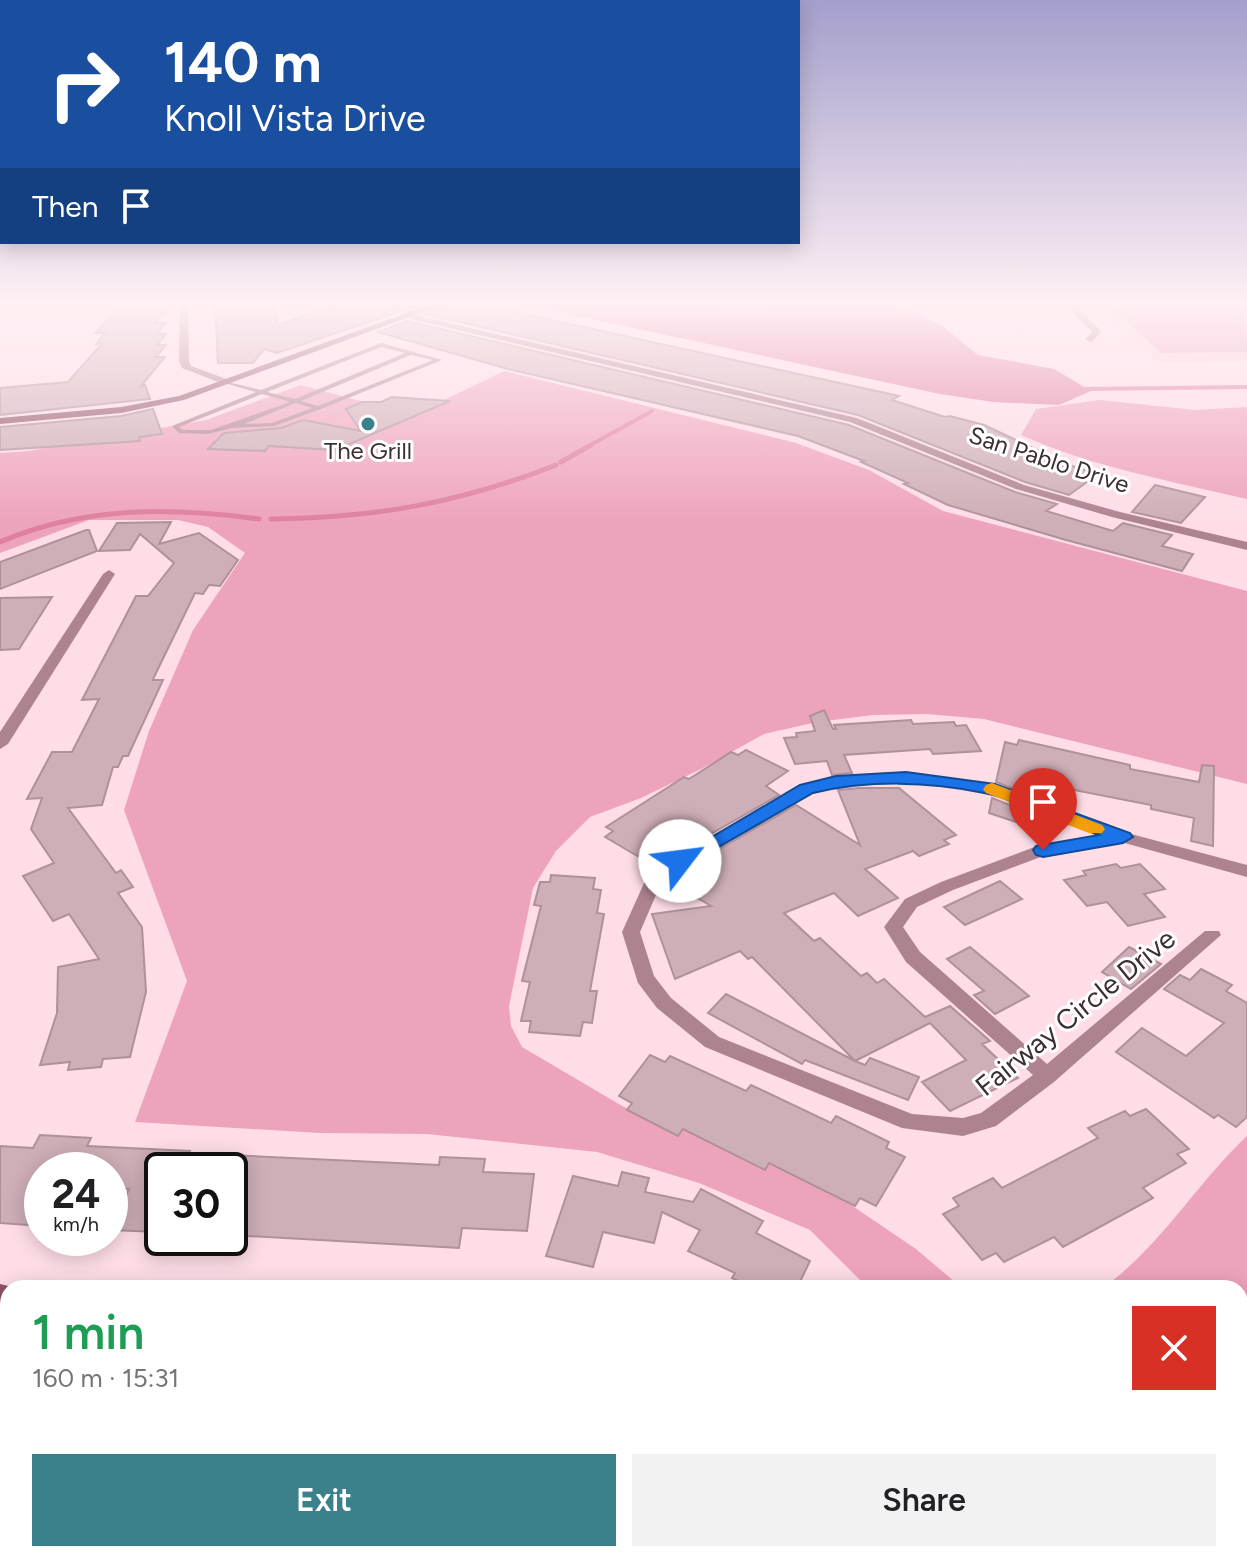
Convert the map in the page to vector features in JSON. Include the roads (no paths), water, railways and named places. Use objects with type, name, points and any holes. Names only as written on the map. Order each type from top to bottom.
[{"type":"street","points":[[212,377],[226,382]]},
{"type":"street","points":[[0,421],[152,405],[240,377]]},
{"type":"street","name":"San Pablo Drive","points":[[669,377],[853,420],[908,439],[986,475],[1067,502],[1247,546]]},
{"type":"street","points":[[0,744],[109,574]]},
{"type":"street","name":"Fairway Circle Drive","points":[[1212,935],[1047,1076],[988,1120],[963,1127],[910,1122],[712,1042],[664,1003],[645,978],[631,932],[651,885],[680,861],[807,789],[836,782],[906,777],[989,788],[1123,837],[1247,871]]},
{"type":"street","points":[[1047,1076],[913,957],[893,927],[911,903],[947,886],[1043,850],[1123,837]]},
{"type":"lane","points":[[303,377],[175,426],[181,432],[209,433],[351,377]]},
{"type":"lane","points":[[225,426],[272,425],[397,377]]},
{"type":"lane","points":[[226,382],[319,408]]},
{"type":"waterway","points":[[1081,389],[1247,387]]},
{"type":"waterway","points":[[587,447],[652,411]]},
{"type":"waterway","points":[[561,462],[591,445]]},
{"type":"waterway","points":[[271,519],[345,515],[416,506],[451,499],[556,465]]},
{"type":"waterway","points":[[0,542],[63,522],[127,512],[192,512],[259,519]]},
{"type":"place","name":"The Grill","points":[[368,424]]}]
